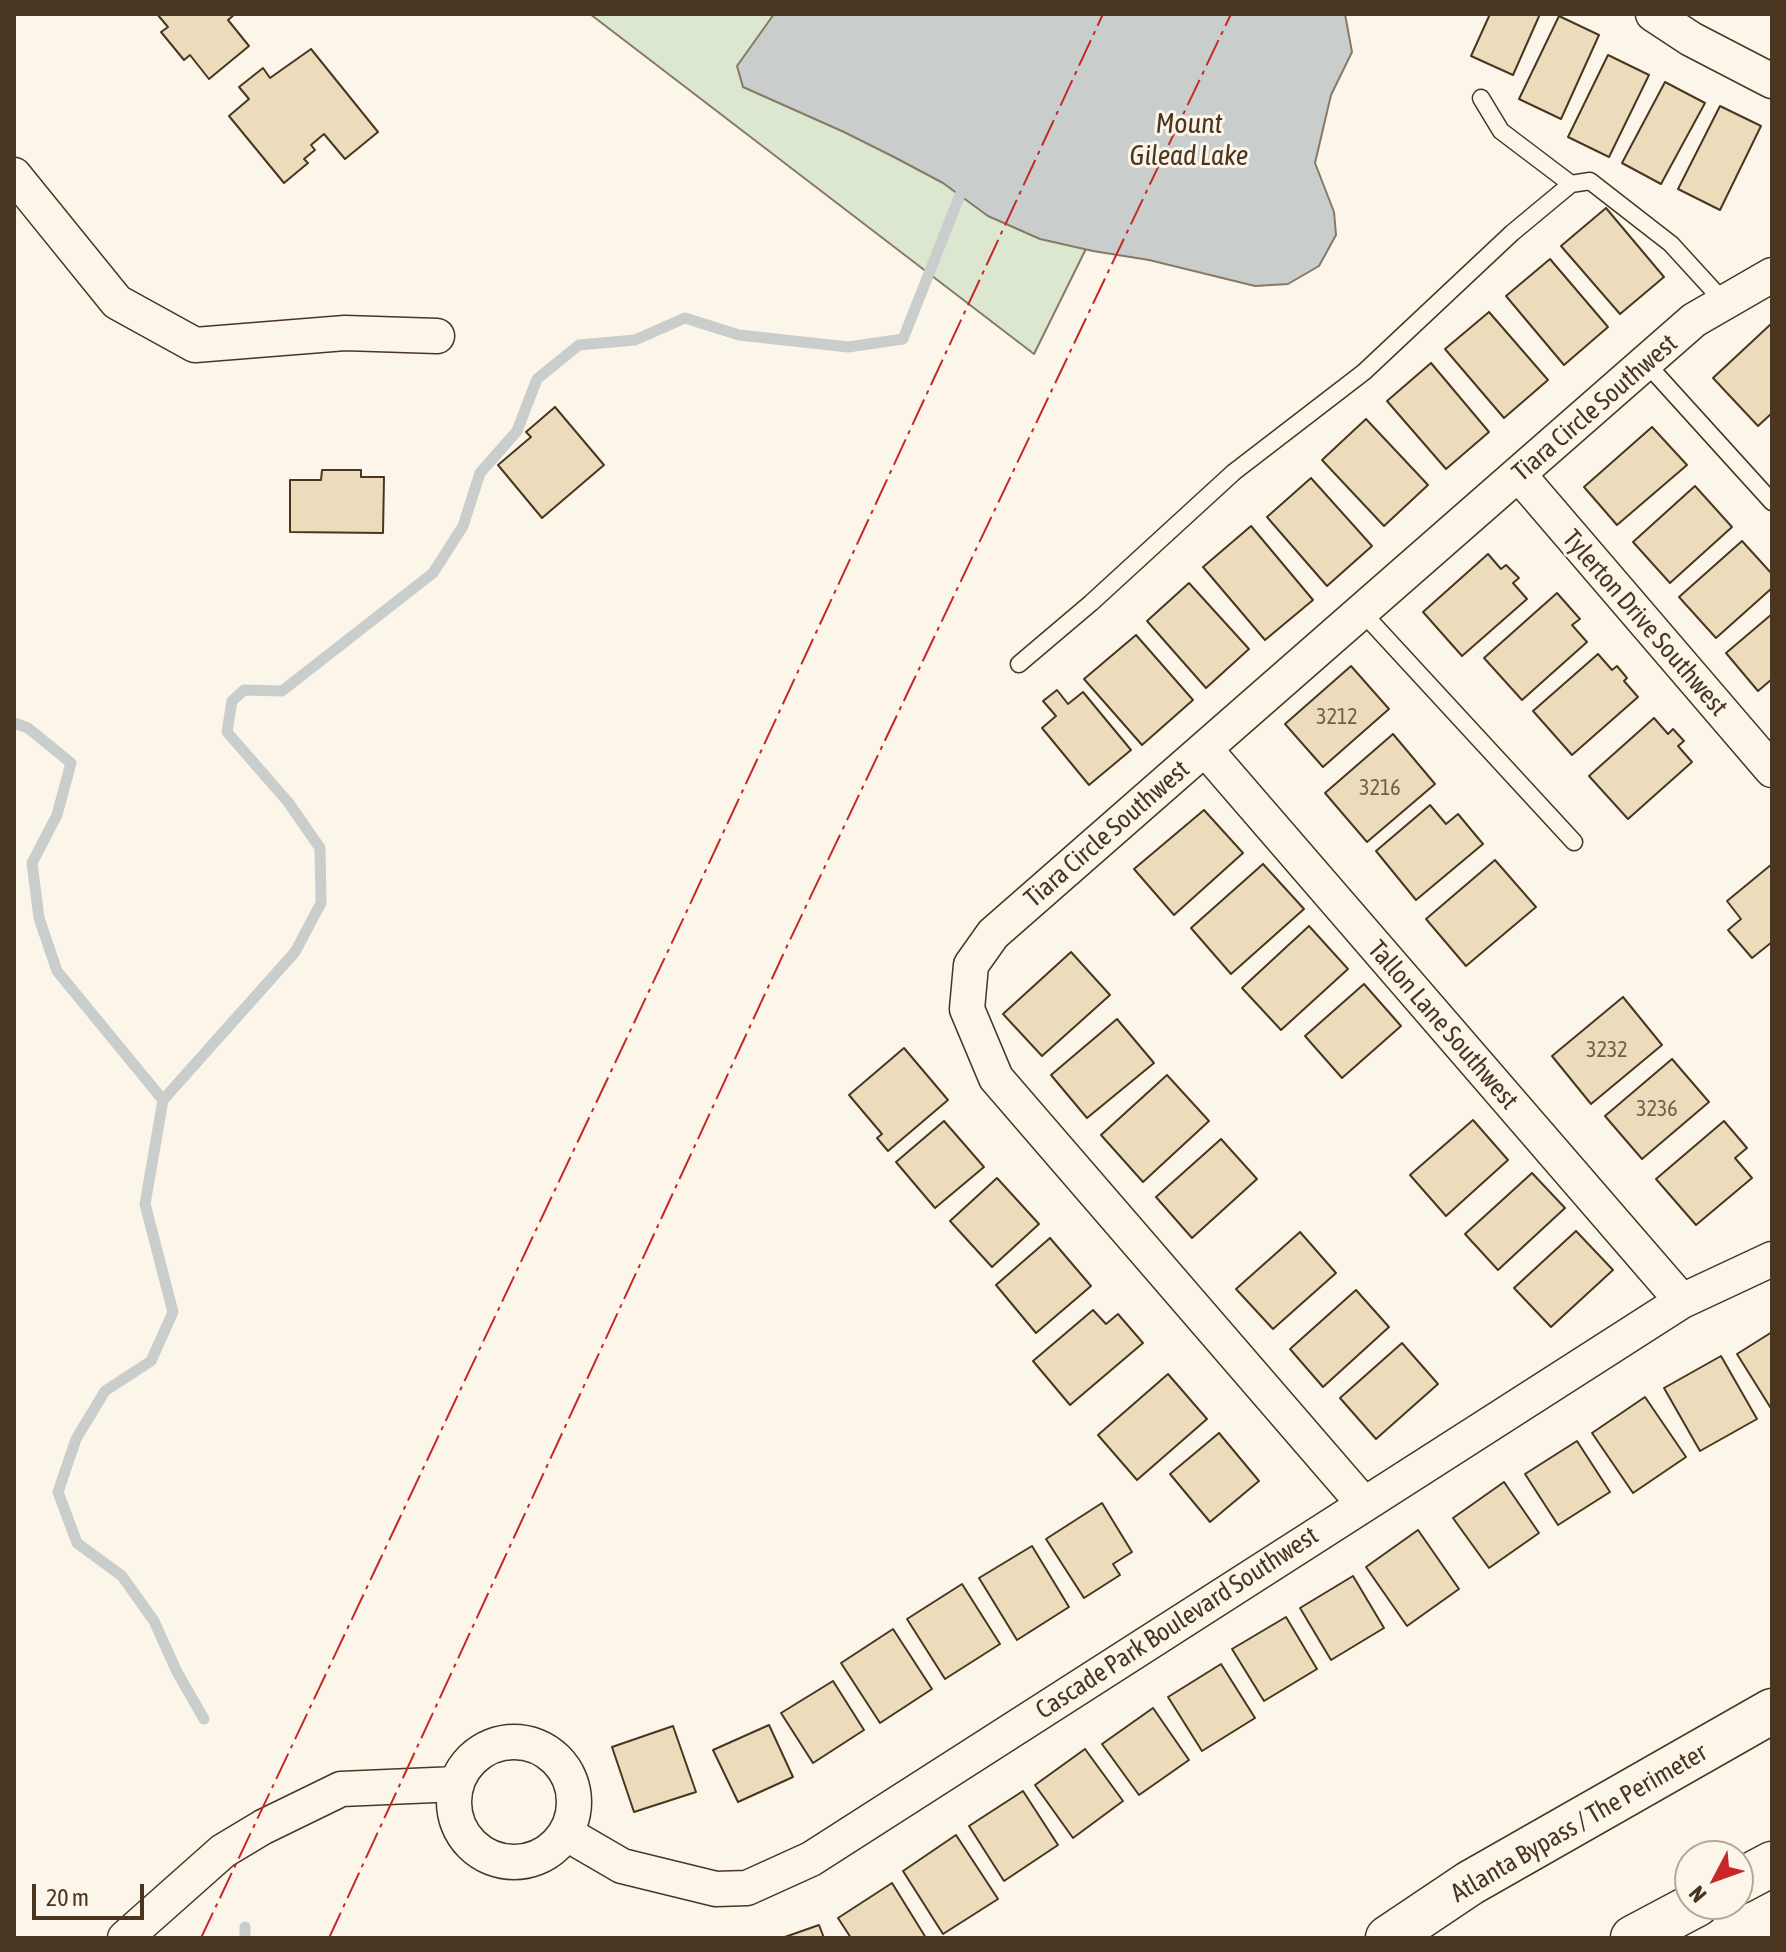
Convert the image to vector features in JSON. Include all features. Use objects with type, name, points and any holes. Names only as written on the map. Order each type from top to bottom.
[{"type":"highway","name":"Atlanta Bypass / The Perimeter","points":[[1388,1938],[1470,1883],[1772,1711]]},
{"type":"highway","points":[[1754,1874],[1772,1864]]},
{"type":"highway","points":[[1633,1938],[1674,1916]]},
{"type":"street","points":[[1653,14],[1691,39],[1772,81]]},
{"type":"street","points":[[14,175],[117,302],[195,345],[345,333],[437,336]]},
{"type":"street","name":"Tiara Circle Southwest","points":[[1363,1503],[996,1078],[967,1009],[971,965],[993,934],[1694,320],[1772,275]]},
{"type":"street","name":"Tylerton Drive Southwest","points":[[1519,475],[1772,770]]},
{"type":"street","name":"Tallon Lane Southwest","points":[[1205,749],[1682,1301]]},
{"type":"street","name":"Cascade Park Boulevard Southwest","points":[[567,1834],[622,1866],[716,1889],[747,1888],[811,1859],[1682,1301],[1772,1259]]},
{"type":"street","points":[[508,1741],[532,1744],[550,1753],[569,1775],[576,1806],[567,1834],[544,1857],[521,1863],[498,1861],[479,1852],[464,1837],[455,1819],[453,1803],[457,1784],[461,1770],[484,1748],[508,1741]]},
{"type":"street","points":[[125,1938],[223,1851],[263,1827],[341,1789],[457,1784]]},
{"type":"lane","points":[[1481,98],[1501,131],[1571,184]]},
{"type":"lane","points":[[1019,664],[1091,603],[1234,472],[1364,372],[1512,233],[1571,184],[1590,181],[1671,244],[1724,302]]},
{"type":"lane","points":[[1646,363],[1772,502]]},
{"type":"lane","points":[[1362,612],[1574,842]]},
{"type":"green space","points":[[590,14],[1202,14],[1034,354]]},
{"type":"water","name":"Mount Gilead Lake","points":[[774,14],[1345,14],[1352,52],[1331,95],[1315,163],[1334,212],[1336,235],[1319,266],[1288,284],[1255,286],[1149,260],[1040,239],[988,216],[943,183],[894,157],[743,87],[737,66]]},
{"type":"building","points":[[157,14],[235,14],[228,20],[249,46],[209,79],[190,55],[184,60],[161,32],[168,27]]},
{"type":"building","points":[[1490,14],[1540,14],[1513,75],[1471,56]]},
{"type":"building","points":[[1559,16],[1599,35],[1561,119],[1519,99]]},
{"type":"building","points":[[311,49],[378,132],[345,159],[324,134],[311,145],[315,150],[304,159],[308,163],[284,183],[229,116],[249,99],[239,87],[263,68],[270,78]]},
{"type":"building","points":[[1608,55],[1649,75],[1609,157],[1568,137]]},
{"type":"building","points":[[1665,82],[1705,103],[1661,184],[1622,163]]},
{"type":"building","points":[[1720,106],[1761,126],[1720,210],[1678,189]]},
{"type":"building","points":[[1606,208],[1664,277],[1620,314],[1561,246]]},
{"type":"building","points":[[1550,259],[1608,327],[1564,365],[1506,296]]},
{"type":"building","points":[[1489,312],[1548,380],[1504,418],[1445,349]]},
{"type":"building","points":[[1772,323],[1772,413],[1758,426],[1713,378]]},
{"type":"building","points":[[1431,363],[1489,432],[1446,469],[1387,401]]},
{"type":"building","points":[[555,407],[604,465],[542,518],[498,465],[531,437],[526,432]]},
{"type":"building","points":[[1366,419],[1428,485],[1384,526],[1322,460]]},
{"type":"building","points":[[1652,427],[1687,465],[1617,525],[1584,487]]},
{"type":"building","points":[[322,470],[361,470],[361,477],[384,477],[383,533],[290,532],[290,480],[321,480]]},
{"type":"building","points":[[1311,478],[1372,546],[1327,586],[1267,517]]},
{"type":"building","points":[[1695,486],[1732,527],[1670,583],[1633,542]]},
{"type":"building","points":[[1251,526],[1313,600],[1265,640],[1203,567]]},
{"type":"building","points":[[1742,541],[1772,574],[1772,588],[1716,638],[1679,597]]},
{"type":"building","points":[[1488,554],[1501,569],[1506,565],[1519,578],[1513,583],[1527,599],[1462,656],[1423,612]]},
{"type":"building","points":[[1189,583],[1249,649],[1206,688],[1147,621]]},
{"type":"building","points":[[1557,593],[1580,619],[1572,625],[1587,642],[1522,700],[1484,658]]},
{"type":"building","points":[[1772,614],[1772,679],[1758,691],[1726,653]]},
{"type":"building","points":[[1136,635],[1193,700],[1142,745],[1084,679]]},
{"type":"building","points":[[1598,654],[1612,670],[1617,666],[1627,678],[1624,681],[1638,697],[1572,755],[1533,711]]},
{"type":"building","points":[[1351,666],[1389,709],[1323,767],[1285,724]]},
{"type":"building","points":[[1057,690],[1068,704],[1083,692],[1131,750],[1089,785],[1042,728],[1056,716],[1043,701]]},
{"type":"building","points":[[1654,718],[1668,734],[1673,729],[1684,741],[1678,746],[1692,762],[1628,819],[1589,776]]},
{"type":"building","points":[[1393,734],[1435,784],[1367,842],[1325,793]]},
{"type":"building","points":[[1430,805],[1446,824],[1458,814],[1483,844],[1416,900],[1376,851]]},
{"type":"building","points":[[1204,810],[1243,853],[1174,915],[1134,869]]},
{"type":"building","points":[[1495,860],[1536,907],[1466,966],[1426,919]]},
{"type":"building","points":[[1263,864],[1304,909],[1231,974],[1191,928]]},
{"type":"building","points":[[1772,864],[1772,942],[1752,958],[1728,930],[1741,919],[1727,901]]},
{"type":"building","points":[[1309,926],[1348,969],[1281,1030],[1242,988]]},
{"type":"building","points":[[1071,952],[1110,995],[1042,1056],[1003,1014]]},
{"type":"building","points":[[1364,984],[1401,1026],[1342,1078],[1305,1036]]},
{"type":"building","points":[[1623,997],[1662,1045],[1591,1104],[1552,1056]]},
{"type":"building","points":[[1117,1019],[1154,1063],[1087,1118],[1051,1075]]},
{"type":"building","points":[[904,1048],[948,1100],[888,1151],[877,1138],[882,1134],[849,1095]]},
{"type":"building","points":[[1672,1059],[1709,1102],[1642,1159],[1605,1116]]},
{"type":"building","points":[[1167,1075],[1209,1121],[1143,1182],[1101,1135]]},
{"type":"building","points":[[1473,1120],[1508,1160],[1446,1216],[1410,1175]]},
{"type":"building","points":[[944,1121],[984,1167],[935,1208],[896,1162]]},
{"type":"building","points":[[1724,1121],[1747,1148],[1735,1158],[1752,1178],[1696,1225],[1656,1179]]},
{"type":"building","points":[[1221,1139],[1257,1179],[1192,1238],[1156,1197]]},
{"type":"building","points":[[1532,1173],[1565,1208],[1498,1270],[1465,1234]]},
{"type":"building","points":[[997,1178],[1039,1224],[992,1267],[950,1221]]},
{"type":"building","points":[[1576,1231],[1613,1270],[1551,1327],[1514,1288]]},
{"type":"building","points":[[1300,1232],[1336,1273],[1273,1329],[1236,1289]]},
{"type":"building","points":[[1050,1238],[1091,1286],[1036,1333],[996,1285]]},
{"type":"building","points":[[1356,1290],[1389,1327],[1323,1387],[1290,1349]]},
{"type":"building","points":[[1093,1310],[1106,1324],[1118,1314],[1143,1343],[1070,1405],[1033,1361]]},
{"type":"building","points":[[1772,1332],[1772,1410],[1737,1354]]},
{"type":"building","points":[[1402,1343],[1438,1384],[1376,1439],[1340,1398]]},
{"type":"building","points":[[1721,1356],[1757,1419],[1700,1451],[1664,1388]]},
{"type":"building","points":[[1168,1374],[1207,1419],[1137,1480],[1098,1435]]},
{"type":"building","points":[[1645,1397],[1686,1457],[1633,1493],[1592,1433]]},
{"type":"building","points":[[1219,1433],[1259,1481],[1210,1522],[1170,1474]]},
{"type":"building","points":[[1577,1441],[1610,1492],[1558,1525],[1525,1474]]},
{"type":"building","points":[[1504,1482],[1539,1533],[1489,1568],[1453,1518]]},
{"type":"building","points":[[1102,1503],[1132,1552],[1113,1564],[1120,1575],[1084,1598],[1046,1539]]},
{"type":"building","points":[[1418,1530],[1459,1589],[1407,1626],[1366,1567]]},
{"type":"building","points":[[1032,1546],[1069,1607],[1017,1640],[979,1578]]},
{"type":"building","points":[[1353,1576],[1384,1628],[1331,1660],[1300,1608]]},
{"type":"building","points":[[962,1584],[1000,1644],[945,1679],[907,1619]]},
{"type":"building","points":[[1286,1617],[1317,1669],[1264,1701],[1232,1649]]},
{"type":"building","points":[[893,1629],[932,1689],[880,1723],[841,1663]]},
{"type":"building","points":[[1221,1664],[1255,1718],[1202,1751],[1168,1697]]},
{"type":"building","points":[[833,1681],[864,1730],[813,1763],[781,1713]]},
{"type":"building","points":[[1153,1708],[1189,1760],[1139,1795],[1102,1744]]},
{"type":"building","points":[[769,1725],[793,1777],[738,1802],[713,1750]]},
{"type":"building","points":[[673,1726],[696,1792],[634,1812],[612,1747]]},
{"type":"building","points":[[1085,1749],[1123,1801],[1073,1838],[1035,1785]]},
{"type":"building","points":[[1023,1791],[1058,1845],[1004,1881],[969,1826]]},
{"type":"building","points":[[956,1835],[998,1899],[943,1934],[903,1871]]},
{"type":"building","points":[[892,1883],[926,1938],[851,1938],[838,1918]]},
{"type":"building","points":[[819,1925],[824,1938],[782,1938]]},
{"type":"waterway","points":[[204,1719],[177,1672],[154,1621],[122,1576],[77,1543],[58,1492],[76,1439],[105,1391],[151,1361],[173,1312],[145,1204],[163,1100],[295,952],[321,903],[320,848],[288,802],[227,732],[232,701],[244,690],[282,691],[433,573],[463,526],[480,473],[517,431],[537,379],[579,345],[635,340],[685,318],[739,335],[848,347],[903,339],[960,195]]},
{"type":"waterway","points":[[14,723],[28,728],[71,763],[57,815],[32,863],[39,918],[57,971],[163,1100]]},
{"type":"waterway","points":[[245,1927],[245,1938]]},
{"type":"power","points":[[201,1938],[685,915],[1103,14]]},
{"type":"power","points":[[329,1938],[788,944],[1231,14]]}]
